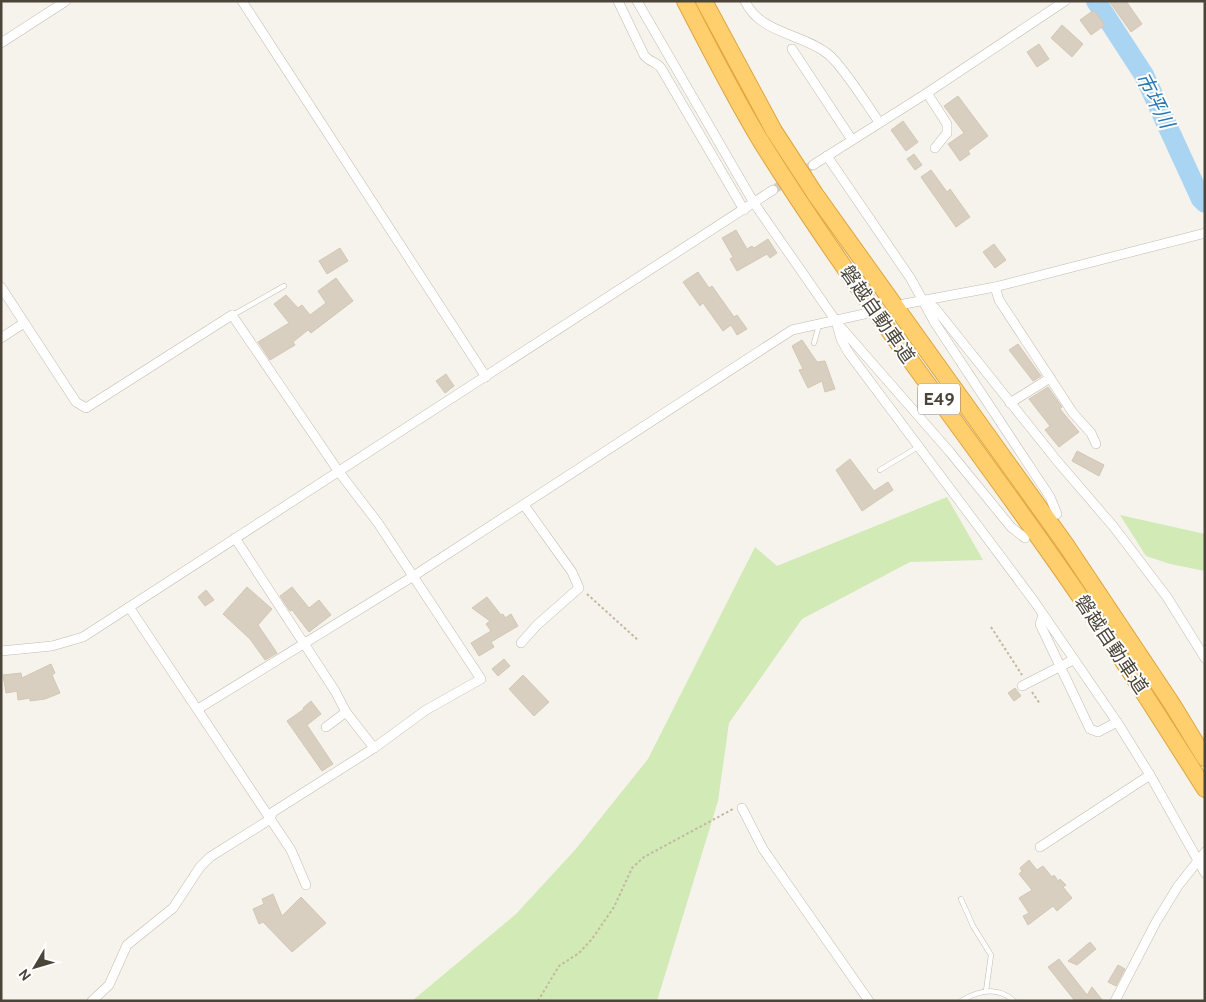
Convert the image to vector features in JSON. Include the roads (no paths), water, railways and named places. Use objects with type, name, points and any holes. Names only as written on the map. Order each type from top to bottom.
[{"type":"highway","name":"磐越自動車道","points":[[685,1],[720,70],[761,141],[800,202],[863,294],[1105,633],[1205,789]]},
{"type":"highway","name":"磐越自動車道","points":[[704,1],[774,130],[815,194],[1066,545],[1205,758]]},
{"type":"street","points":[[1,43],[66,1]]},
{"type":"street","points":[[242,1],[486,377]]},
{"type":"street","points":[[618,1],[647,60],[658,64],[662,68],[744,210]]},
{"type":"street","points":[[637,1],[754,203],[836,322],[948,450],[1011,527],[1025,538]]},
{"type":"street","points":[[745,1],[750,12],[762,22],[829,54],[879,122]]},
{"type":"street","points":[[813,165],[927,93],[1065,1]]},
{"type":"street","points":[[792,49],[852,140]]},
{"type":"street","points":[[927,93],[947,124],[947,133],[935,148]]},
{"type":"street","points":[[827,156],[911,279],[921,300],[1050,497],[1057,514]]},
{"type":"street","points":[[1,651],[66,643],[83,637],[773,190]]},
{"type":"street","points":[[904,304],[995,287],[1205,233]]},
{"type":"street","points":[[995,287],[999,300],[1073,413],[1092,433],[1096,444]]},
{"type":"street","points":[[1,288],[76,402],[86,408],[232,315],[340,472],[378,523],[412,577],[481,678],[426,710],[374,748],[273,812],[269,820],[210,857],[200,867],[172,908],[126,945],[109,985],[92,1001]]},
{"type":"street","points":[[921,300],[935,308],[1010,403],[1113,526],[1167,597],[1205,658]]},
{"type":"street","points":[[198,709],[412,577],[792,330],[836,322],[864,314]]},
{"type":"street","points":[[836,322],[841,339],[848,352],[1043,615],[1117,722],[1150,775],[1205,873]]},
{"type":"street","points":[[1,338],[24,323]]},
{"type":"street","points":[[1010,403],[1050,378]]},
{"type":"street","points":[[521,643],[537,625],[579,588],[572,572],[524,505]]},
{"type":"street","points":[[235,538],[305,644],[346,712],[374,748]]},
{"type":"street","points":[[129,607],[198,709],[269,820],[291,850],[306,886]]},
{"type":"street","points":[[1043,615],[1040,624],[1090,729],[1098,732],[1117,722]]},
{"type":"street","points":[[1024,684],[1073,660]]},
{"type":"street","points":[[326,727],[346,712]]},
{"type":"street","points":[[1040,848],[1150,775]]},
{"type":"street","points":[[742,808],[763,849],[869,1001]]},
{"type":"street","points":[[1115,1001],[1156,922],[1178,886],[1205,852]]},
{"type":"lane","points":[[232,315],[284,286]]},
{"type":"lane","points":[[814,343],[818,325]]},
{"type":"lane","points":[[880,470],[918,446]]},
{"type":"lane","points":[[961,898],[973,926],[992,955],[986,991]]},
{"type":"lane","points":[[961,1001],[986,991],[999,991],[1014,1001]]},
{"type":"waterway","name":"市坪川","points":[[1096,1],[1144,75],[1201,199],[1205,203]]},
{"type":"tunnel","points":[[773,190],[813,165]]}]
